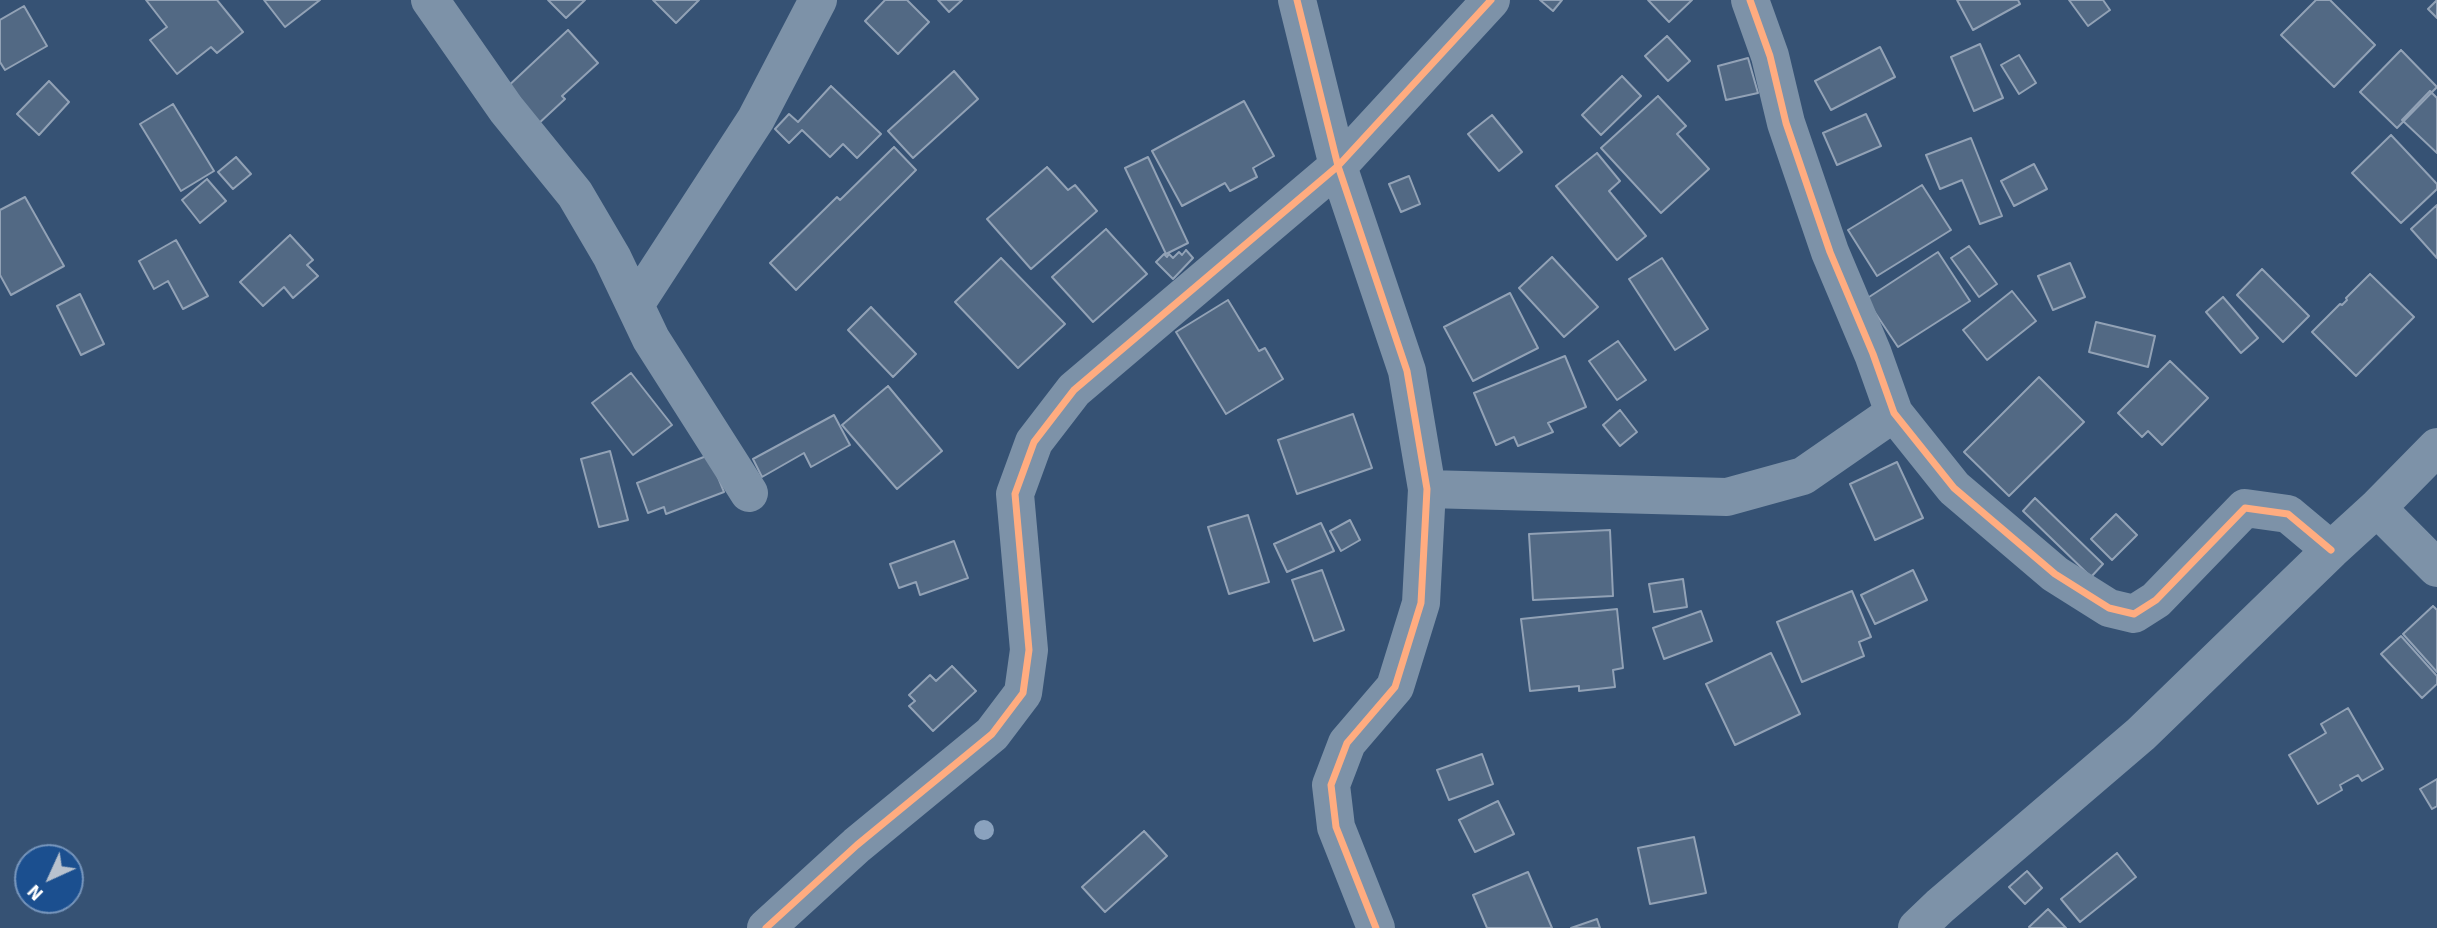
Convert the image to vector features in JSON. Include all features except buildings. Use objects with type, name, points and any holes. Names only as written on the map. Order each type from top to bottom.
[{"type":"street","points":[[430,0],[506,109],[575,194],[612,257],[651,339],[749,493]]},
{"type":"street","points":[[635,305],[756,119],[818,0]]},
{"type":"street","points":[[1297,0],[1338,166],[1407,371],[1427,489],[1421,603],[1395,687],[1347,743],[1331,785],[1336,827],[1376,928]]},
{"type":"street","points":[[766,928],[857,845],[992,734],[1023,693],[1029,650],[1015,494],[1034,442],[1073,390],[1338,166],[1491,0]]},
{"type":"street","points":[[1750,0],[1770,56],[1786,123],[1830,252],[1873,354],[1894,413],[1954,488],[2055,574],[2109,608],[2134,614],[2156,600],[2245,508],[2288,514],[2330,550]]},
{"type":"street","points":[[1427,489],[1727,497],[1803,476],[1894,413]]},
{"type":"street","points":[[1916,928],[2141,734],[2437,447]]},
{"type":"street","points":[[2377,508],[2437,568]]},
{"type":"cycle path","points":[[1297,0],[1338,166],[1407,371],[1427,489],[1421,603],[1395,687],[1347,743],[1331,785],[1336,827],[1376,928]]},
{"type":"cycle path","points":[[766,928],[857,845],[992,734],[1023,693],[1029,650],[1015,494],[1034,442],[1074,390],[1338,166],[1491,0]]},
{"type":"cycle path","points":[[1750,0],[1770,56],[1786,123],[1830,252],[1873,354],[1894,413],[1954,488],[2055,574],[2109,608],[2134,614],[2156,600],[2245,508],[2288,514],[2331,550]]}]
